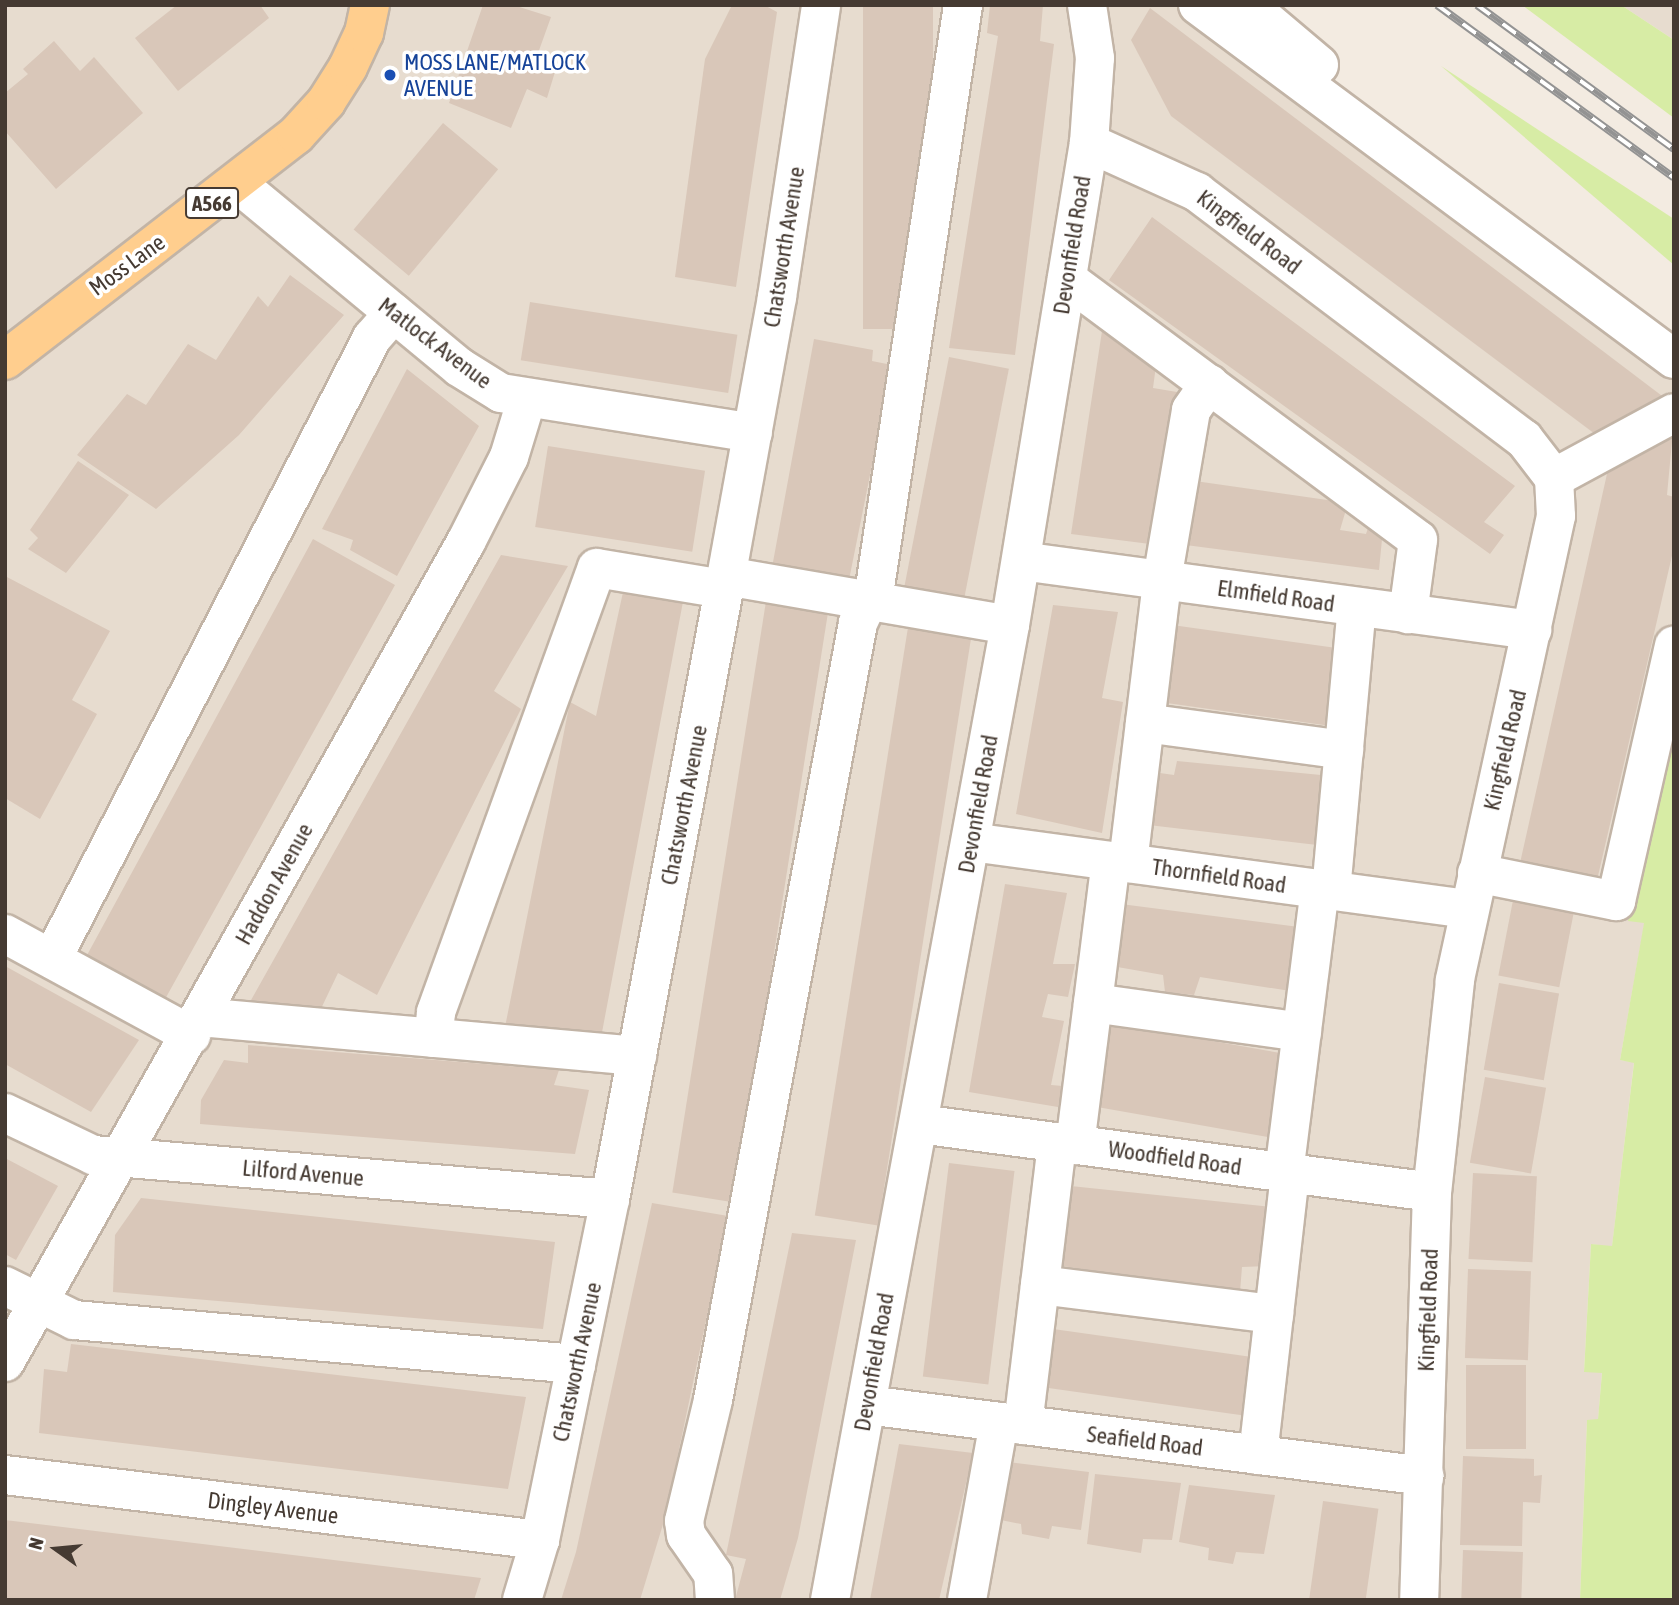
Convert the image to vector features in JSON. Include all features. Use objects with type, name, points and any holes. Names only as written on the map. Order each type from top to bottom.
[{"type":"main road","name":"Moss Lane","points":[[5,360],[46,324],[238,184],[296,135],[326,102],[359,44],[370,5]]},
{"type":"street","name":"Chatsworth Avenue","points":[[522,1600],[540,1540],[637,1056],[753,433],[821,5]]},
{"type":"street","points":[[715,1600],[713,1574],[686,1535],[684,1521],[711,1411],[858,623],[875,587],[962,5]]},
{"type":"street","name":"Devonfield Road","points":[[830,1600],[1010,625],[1089,143],[1095,71],[1087,5]]},
{"type":"street","points":[[1198,5],[1674,359]]},
{"type":"street","points":[[1248,5],[1342,83]]},
{"type":"street","name":"Kingfield Road","points":[[1089,143],[1197,192],[1524,439],[1554,478],[1556,516],[1468,909],[1432,1192],[1419,1600]]},
{"type":"street","name":"Matlock Avenue","points":[[238,184],[481,383],[527,398],[753,433]]},
{"type":"street","points":[[1067,279],[1418,540],[1408,614]]},
{"type":"street","points":[[52,960],[372,338],[394,313]]},
{"type":"street","points":[[967,1600],[1011,1424],[1040,1285],[1145,723],[1161,580],[1191,410],[1209,384]]},
{"type":"street","name":"Haddon Avenue","points":[[5,1362],[466,542],[509,457],[527,398]]},
{"type":"street","points":[[1554,478],[1674,413]]},
{"type":"street","name":"Elmfield Road","points":[[1021,561],[1532,631]]},
{"type":"street","points":[[433,1038],[436,1012],[597,568],[868,600],[1010,625]]},
{"type":"street","points":[[1258,1455],[1302,1032],[1344,750],[1357,607]]},
{"type":"street","points":[[1477,873],[1616,901],[1674,645]]},
{"type":"street","points":[[1145,723],[1344,750]]},
{"type":"street","name":"Thornfield Road","points":[[971,842],[1468,909]]},
{"type":"street","points":[[5,934],[52,960],[195,1026],[433,1038],[637,1056]]},
{"type":"street","points":[[1093,1003],[1302,1032]]},
{"type":"street","name":"Lilford Avenue","points":[[5,1113],[70,1148],[121,1158],[610,1199]]},
{"type":"street","name":"Woodfield Road","points":[[919,1124],[1432,1192]]},
{"type":"street","points":[[1040,1285],[1274,1314]]},
{"type":"street","points":[[5,1286],[74,1320],[576,1364]]},
{"type":"street","name":"Seafield Road","points":[[867,1405],[1424,1476]]},
{"type":"street","name":"Dingley Avenue","points":[[5,1475],[540,1540]]},
{"type":"shaded area","points":[[5,5],[1231,5],[1674,346],[1674,758],[1620,1060],[1634,1062],[1612,1247],[1591,1244],[1584,1371],[1602,1372],[1598,1420],[1587,1420],[1580,1600],[5,1600]]},
{"type":"shaded area","points":[[1621,5],[1674,5],[1674,40]]},
{"type":"green space","points":[[1522,5],[1621,5],[1674,40],[1674,118]]},
{"type":"green space","points":[[1441,66],[1674,219],[1674,265]]},
{"type":"green space","points":[[1674,706],[1674,1600],[1580,1600],[1587,1420],[1598,1419],[1602,1373],[1584,1372],[1591,1244],[1612,1246],[1634,1063],[1620,1060],[1644,923],[1628,921]]},
{"type":"building","points":[[177,5],[260,5],[269,18],[178,91],[135,38]]},
{"type":"building","points":[[483,5],[513,5],[551,17],[537,56],[558,62],[547,98],[527,89],[511,128],[449,103]]},
{"type":"building","points":[[732,5],[764,5],[777,12],[736,287],[675,277],[705,59]]},
{"type":"building","points":[[863,5],[933,5],[933,329],[863,329]]},
{"type":"building","points":[[990,5],[1043,5],[1040,41],[1054,44],[1015,355],[949,348],[998,36],[987,33]]},
{"type":"building","points":[[1150,8],[1674,405],[1603,440],[1171,116],[1131,40]]},
{"type":"building","points":[[54,41],[80,71],[94,57],[143,113],[56,189],[5,131],[5,93],[28,74],[23,69]]},
{"type":"building","points":[[443,123],[498,169],[409,276],[354,229]]},
{"type":"building","points":[[1152,217],[1515,486],[1484,522],[1504,535],[1490,554],[1109,280]]},
{"type":"building","points":[[290,275],[344,315],[239,435],[156,509],[77,455],[127,394],[146,405],[188,344],[216,360],[258,296],[268,307]]},
{"type":"building","points":[[530,302],[737,335],[728,393],[521,360]]},
{"type":"building","points":[[1104,318],[1157,358],[1153,388],[1177,392],[1150,544],[1071,534]]},
{"type":"building","points":[[814,339],[873,350],[872,361],[892,365],[847,590],[771,573]]},
{"type":"building","points":[[949,357],[1009,369],[961,614],[901,602]]},
{"type":"building","points":[[407,369],[479,426],[397,576],[350,550],[353,540],[322,529]]},
{"type":"building","points":[[1674,420],[1667,495],[1674,497],[1674,547],[1595,889],[1518,872],[1611,456]]},
{"type":"building","points":[[548,446],[705,471],[692,552],[535,527]]},
{"type":"building","points":[[78,461],[129,495],[66,573],[28,549],[38,538],[30,530]]},
{"type":"building","points":[[1188,480],[1348,503],[1340,530],[1366,534],[1368,528],[1383,529],[1379,570],[1178,544]]},
{"type":"building","points":[[313,539],[395,585],[159,1010],[108,981],[113,970],[86,957]]},
{"type":"building","points":[[501,555],[568,566],[494,691],[521,709],[377,995],[338,973],[318,1015],[246,1009]]},
{"type":"building","points":[[5,576],[110,631],[72,700],[97,714],[40,819],[5,798]]},
{"type":"building","points":[[625,583],[685,591],[600,1043],[504,1032],[570,702],[596,716]]},
{"type":"building","points":[[767,595],[829,605],[735,1202],[672,1193]]},
{"type":"building","points":[[1053,605],[1118,612],[1102,698],[1123,702],[1102,833],[1016,814]]},
{"type":"building","points":[[909,621],[972,631],[878,1226],[815,1216]]},
{"type":"building","points":[[1165,624],[1347,650],[1336,727],[1154,701]]},
{"type":"building","points":[[1177,761],[1331,776],[1326,846],[1140,824],[1146,771],[1174,775]]},
{"type":"building","points":[[1005,884],[1067,893],[1053,964],[1075,964],[1068,997],[1048,994],[1042,1017],[1064,1021],[1051,1085],[1063,1086],[1058,1107],[969,1092]]},
{"type":"building","points":[[1515,890],[1576,902],[1559,987],[1498,975]]},
{"type":"building","points":[[1113,903],[1307,928],[1297,992],[1200,977],[1194,995],[1165,992],[1163,975],[1106,965]]},
{"type":"building","points":[[5,966],[139,1040],[91,1112],[5,1064]]},
{"type":"building","points":[[1499,983],[1559,994],[1544,1080],[1484,1070]]},
{"type":"building","points":[[1099,1021],[1289,1055],[1274,1138],[1084,1105]]},
{"type":"building","points":[[248,1045],[559,1070],[554,1085],[589,1090],[575,1154],[200,1124],[201,1100],[224,1060],[248,1063]]},
{"type":"building","points":[[1485,1077],[1546,1088],[1531,1173],[1470,1163]]},
{"type":"building","points":[[5,1158],[58,1186],[16,1260],[5,1254]]},
{"type":"building","points":[[949,1163],[1015,1171],[988,1384],[923,1376]]},
{"type":"building","points":[[1473,1173],[1537,1176],[1532,1262],[1468,1259]]},
{"type":"building","points":[[1061,1185],[1281,1208],[1268,1266],[1242,1267],[1240,1292],[1055,1265]]},
{"type":"building","points":[[141,1198],[555,1242],[543,1329],[113,1292],[115,1235]]},
{"type":"building","points":[[652,1203],[728,1216],[664,1521],[640,1600],[561,1600],[576,1552]]},
{"type":"building","points":[[792,1233],[856,1240],[798,1538],[780,1600],[735,1600],[746,1559],[726,1555]]},
{"type":"building","points":[[1468,1269],[1531,1271],[1528,1360],[1465,1358]]},
{"type":"building","points":[[1046,1328],[1261,1358],[1253,1417],[1038,1386]]},
{"type":"building","points":[[71,1344],[526,1397],[508,1489],[39,1433],[44,1369],[67,1372]]},
{"type":"building","points":[[1466,1365],[1526,1365],[1526,1449],[1466,1449]]},
{"type":"building","points":[[899,1444],[973,1453],[939,1600],[870,1600]]},
{"type":"building","points":[[1463,1456],[1534,1459],[1534,1476],[1542,1475],[1540,1503],[1523,1502],[1522,1546],[1460,1545]]},
{"type":"building","points":[[1001,1461],[1089,1472],[1081,1530],[1052,1526],[1049,1539],[1022,1534],[1021,1524],[991,1518]]},
{"type":"building","points":[[1095,1474],[1181,1483],[1172,1540],[1143,1539],[1141,1553],[1087,1544]]},
{"type":"building","points":[[1189,1485],[1275,1495],[1264,1554],[1236,1552],[1233,1564],[1208,1560],[1209,1548],[1179,1542]]},
{"type":"building","points":[[1323,1501],[1378,1509],[1366,1600],[1309,1599]]},
{"type":"building","points":[[5,1520],[481,1578],[474,1600],[5,1600]]},
{"type":"building","points":[[1463,1550],[1523,1552],[1521,1600],[1461,1600]]},
{"type":"railway","points":[[1437,5],[1674,178]]},
{"type":"railway","points":[[1477,5],[1674,149]]},
{"type":"place","name":"MOSS LANE/MATLOCK AVENUE","points":[[390,75]]}]
